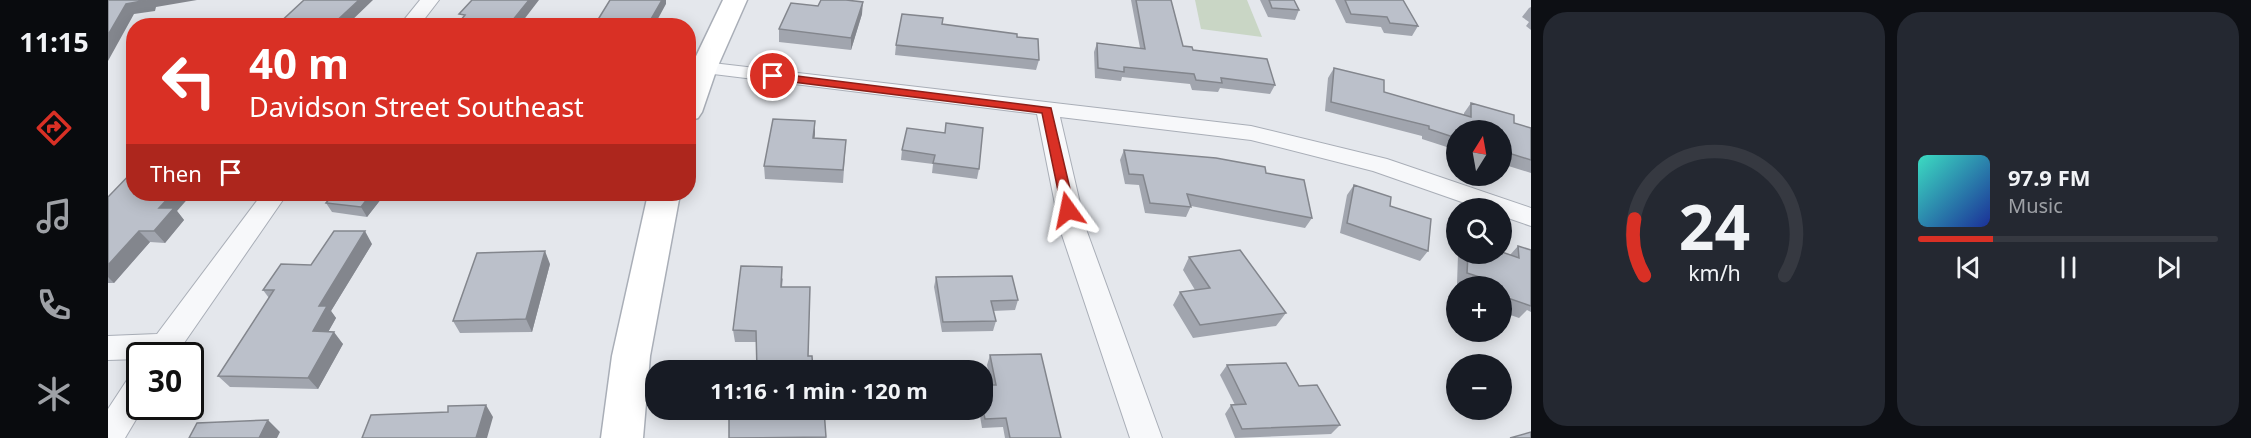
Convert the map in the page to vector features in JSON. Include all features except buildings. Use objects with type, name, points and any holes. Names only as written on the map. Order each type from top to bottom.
[{"type":"street","points":[[415,18],[430,0]]},
{"type":"street","points":[[696,90],[735,0]]},
{"type":"street","points":[[704,68],[1251,133],[1379,165],[1531,217]]},
{"type":"street","points":[[1047,110],[1073,229],[1146,438]]},
{"type":"street","points":[[167,342],[269,201]]},
{"type":"street","points":[[622,438],[631,356],[663,201]]},
{"type":"street","points":[[108,348],[126,349]]},
{"type":"street","points":[[108,437],[126,408]]},
{"type":"green space","points":[[1195,0],[1247,0],[1262,37],[1201,29]]},
{"type":"route","points":[[773,76],[1047,110],[1068,210]]}]
